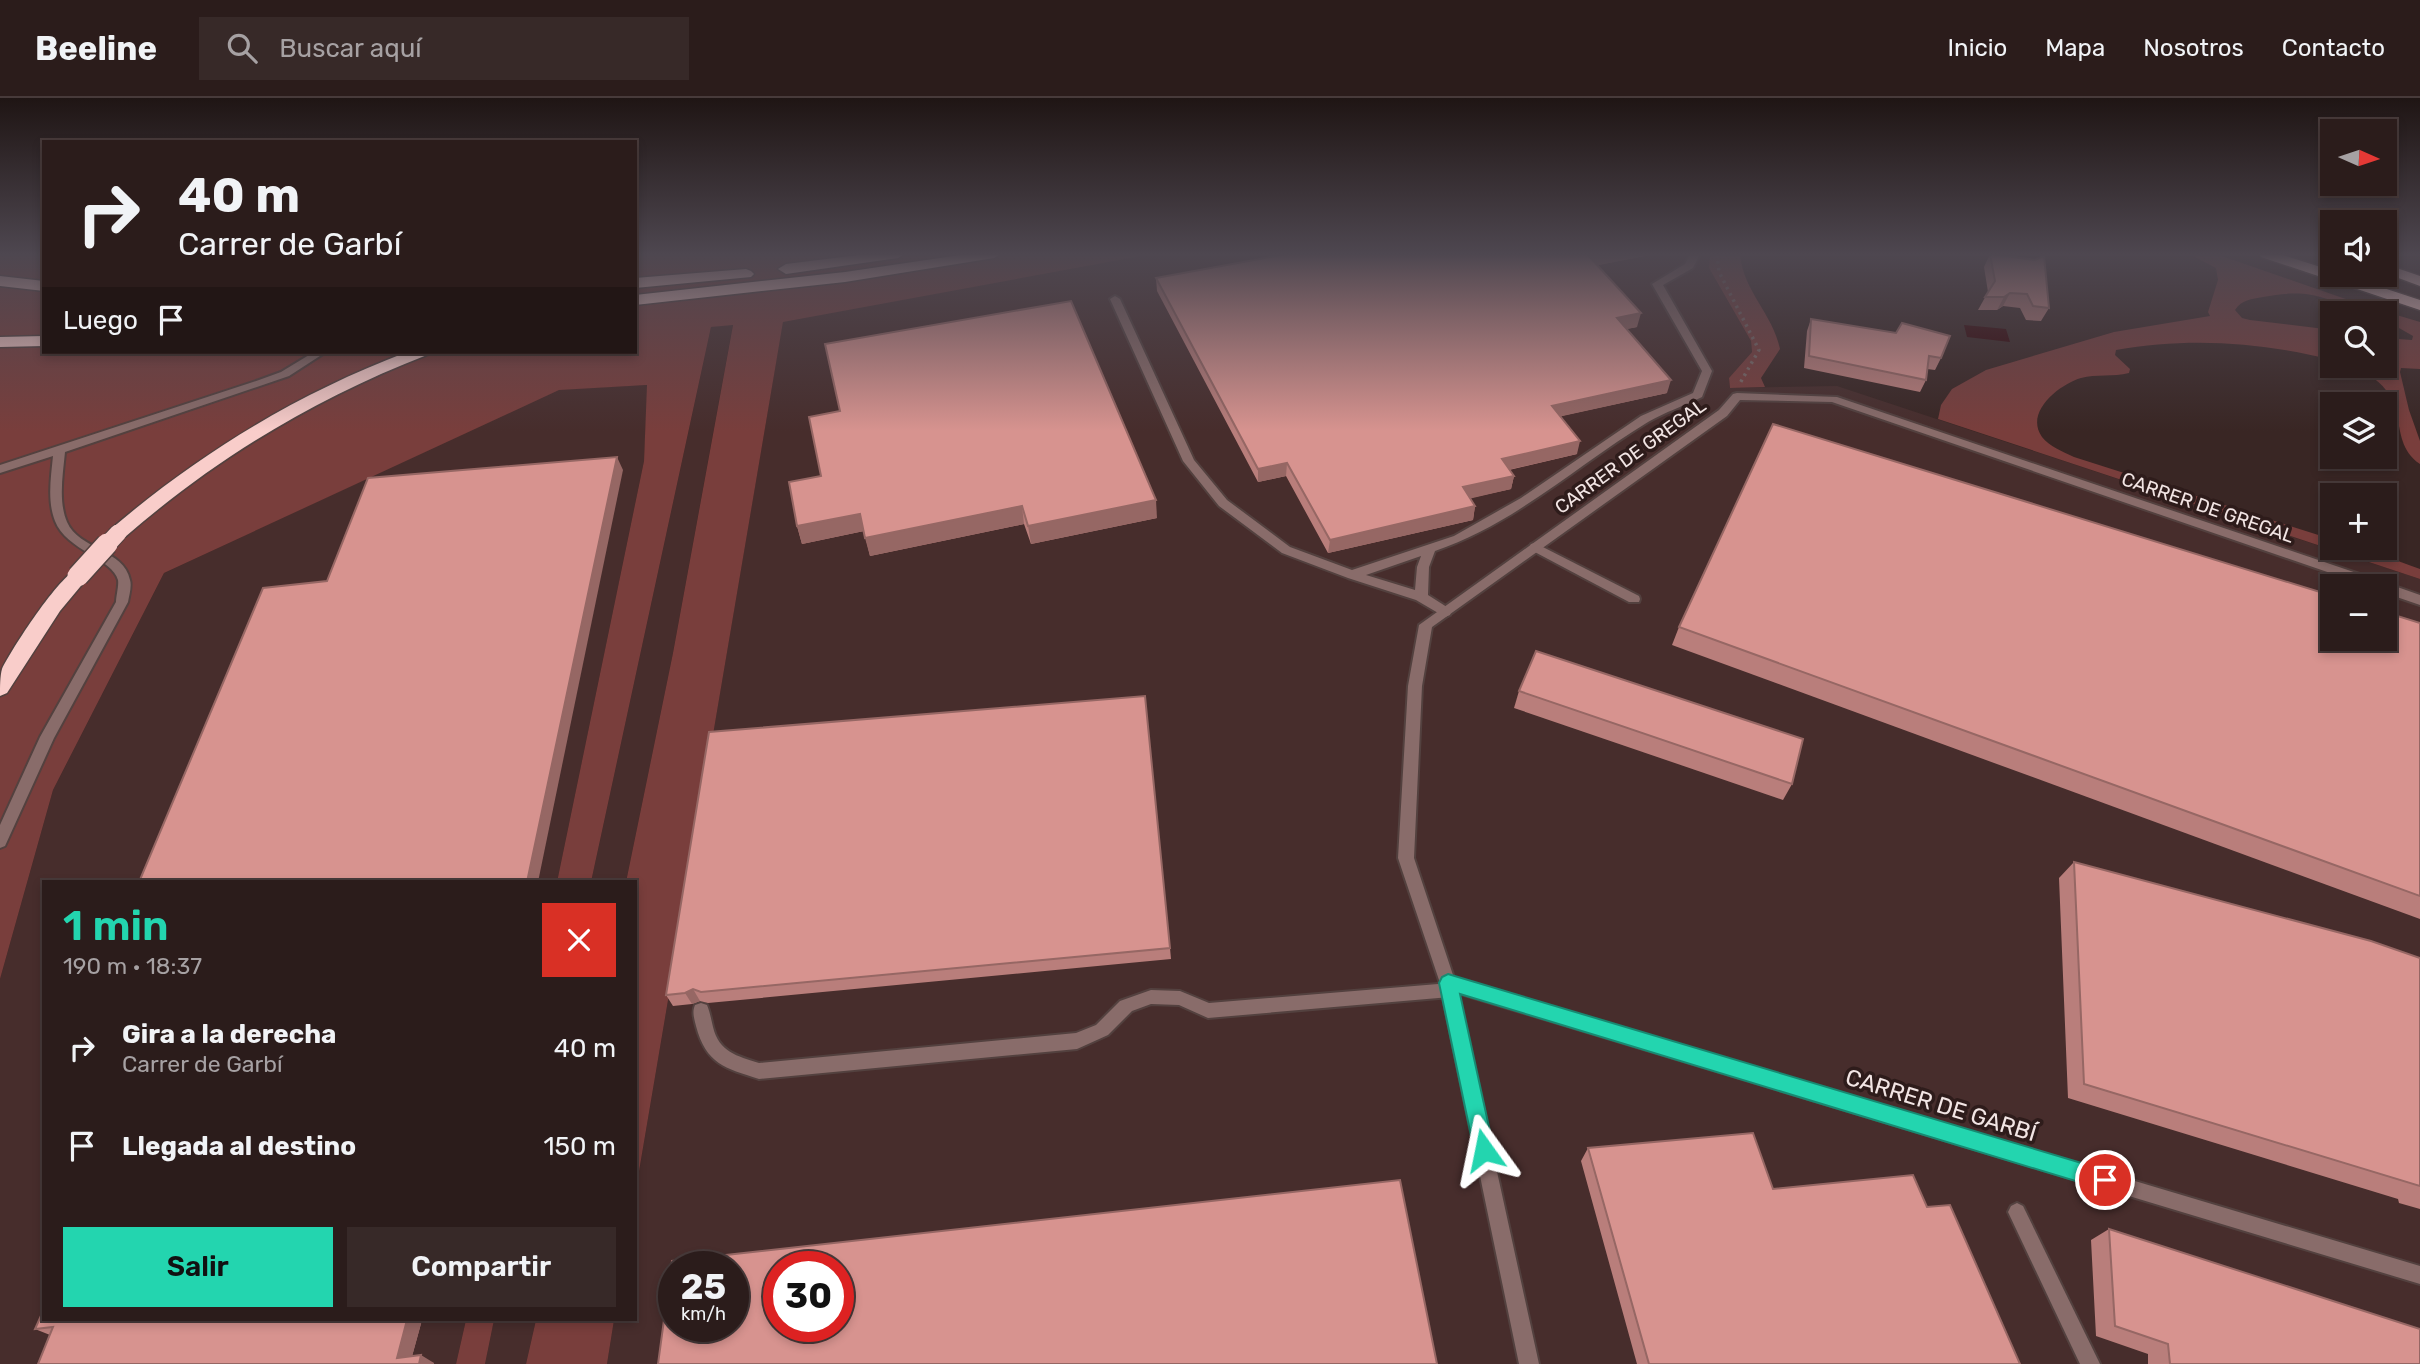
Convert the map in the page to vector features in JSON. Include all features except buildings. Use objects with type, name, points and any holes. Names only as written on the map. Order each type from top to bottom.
[{"type":"highway","points":[[0,328],[42,327]]},
{"type":"highway","points":[[0,342],[42,341]]},
{"type":"highway","points":[[0,688],[53,606],[78,576],[118,533],[186,475],[309,398],[416,354]]},
{"type":"street","points":[[1121,313],[1189,461],[1223,503],[1286,550],[1421,597],[1445,612]]},
{"type":"street","points":[[1352,575],[1458,539],[1525,501],[1645,418],[1698,395],[1707,371],[1674,313]]},
{"type":"street","points":[[173,412],[301,354]]},
{"type":"street","points":[[0,469],[285,374],[318,354]]},
{"type":"street","name":"CARRER DE GREGAL","points":[[1530,1364],[1449,986],[1406,858],[1415,686],[1426,625],[1723,413],[1737,396],[1833,399],[2345,574]]},
{"type":"street","points":[[0,842],[41,749],[116,614],[125,591],[122,572],[66,531],[62,522],[57,479],[59,450]]},
{"type":"street","points":[[1535,547],[1634,599]]},
{"type":"street","points":[[1421,597],[1423,567],[1430,549]]},
{"type":"street","name":"CARRER DE GREGAL","points":[[2397,592],[2420,600]]},
{"type":"street","points":[[701,1010],[708,1043],[719,1058],[759,1071],[1077,1041],[1102,1030],[1126,1006],[1151,997],[1180,998],[1208,1011],[1449,986]]},
{"type":"street","name":"CARRER DE GARBÍ","points":[[1449,986],[2420,1275]]},
{"type":"street","points":[[2017,1212],[2090,1364]]},
{"type":"path","points":[[1737,396],[1739,383],[1759,349],[1740,313]]},
{"type":"shaded area","points":[[0,313],[42,313],[42,354],[637,354],[637,313],[831,313],[783,322],[637,1183],[637,880],[626,880],[673,653],[733,325],[711,327],[591,880],[557,880],[644,461],[647,385],[559,390],[164,573],[53,790],[0,979]]},
{"type":"shaded area","points":[[827,313],[1735,313],[1751,341],[1752,352],[1729,378],[1730,388],[1837,386],[2320,546],[2320,560],[2363,560],[2420,579],[2420,1364],[607,1364],[614,1321],[637,1321],[637,1183],[783,321]]},
{"type":"shaded area","points":[[1735,313],[1764,313],[1780,349],[1761,378],[1765,387],[1730,388],[1729,378],[1752,352],[1751,341]]},
{"type":"shaded area","points":[[2209,313],[2238,313],[2242,318],[2250,320],[2320,328],[2320,357],[2225,343],[2171,344],[2116,350],[2115,355],[2130,369],[2129,373],[2081,378],[2064,386],[2047,400],[2041,409],[2038,428],[2042,437],[2052,446],[2074,457],[2320,535],[2320,546],[1938,419],[1941,405],[1952,389],[1986,370],[2114,332],[2210,316]]},
{"type":"shaded area","points":[[2397,315],[2420,322],[2420,369],[2401,368],[2400,372],[2420,441],[2420,464],[2409,453],[2403,441],[2397,415],[2397,392],[2387,392],[2373,378],[2397,378],[2397,339],[2412,340],[2413,336],[2397,327]]},
{"type":"shaded area","points":[[733,324],[673,653],[626,880],[591,880],[711,327]]},
{"type":"shaded area","points":[[1964,325],[2006,329],[2010,342],[1967,337]]},
{"type":"shaded area","points":[[648,385],[644,461],[557,880],[42,880],[42,1321],[466,1321],[456,1364],[0,1364],[0,979],[53,790],[164,573],[559,389]]},
{"type":"shaded area","points":[[2363,560],[2393,560],[2420,569],[2420,579]]},
{"type":"shaded area","points":[[466,1321],[494,1321],[485,1364],[456,1364]]},
{"type":"shaded area","points":[[494,1321],[536,1321],[526,1364],[485,1364]]},
{"type":"shaded area","points":[[536,1321],[614,1321],[607,1364],[526,1364]]},
{"type":"route","points":[[1484,1150],[1448,983],[2105,1180]]}]
